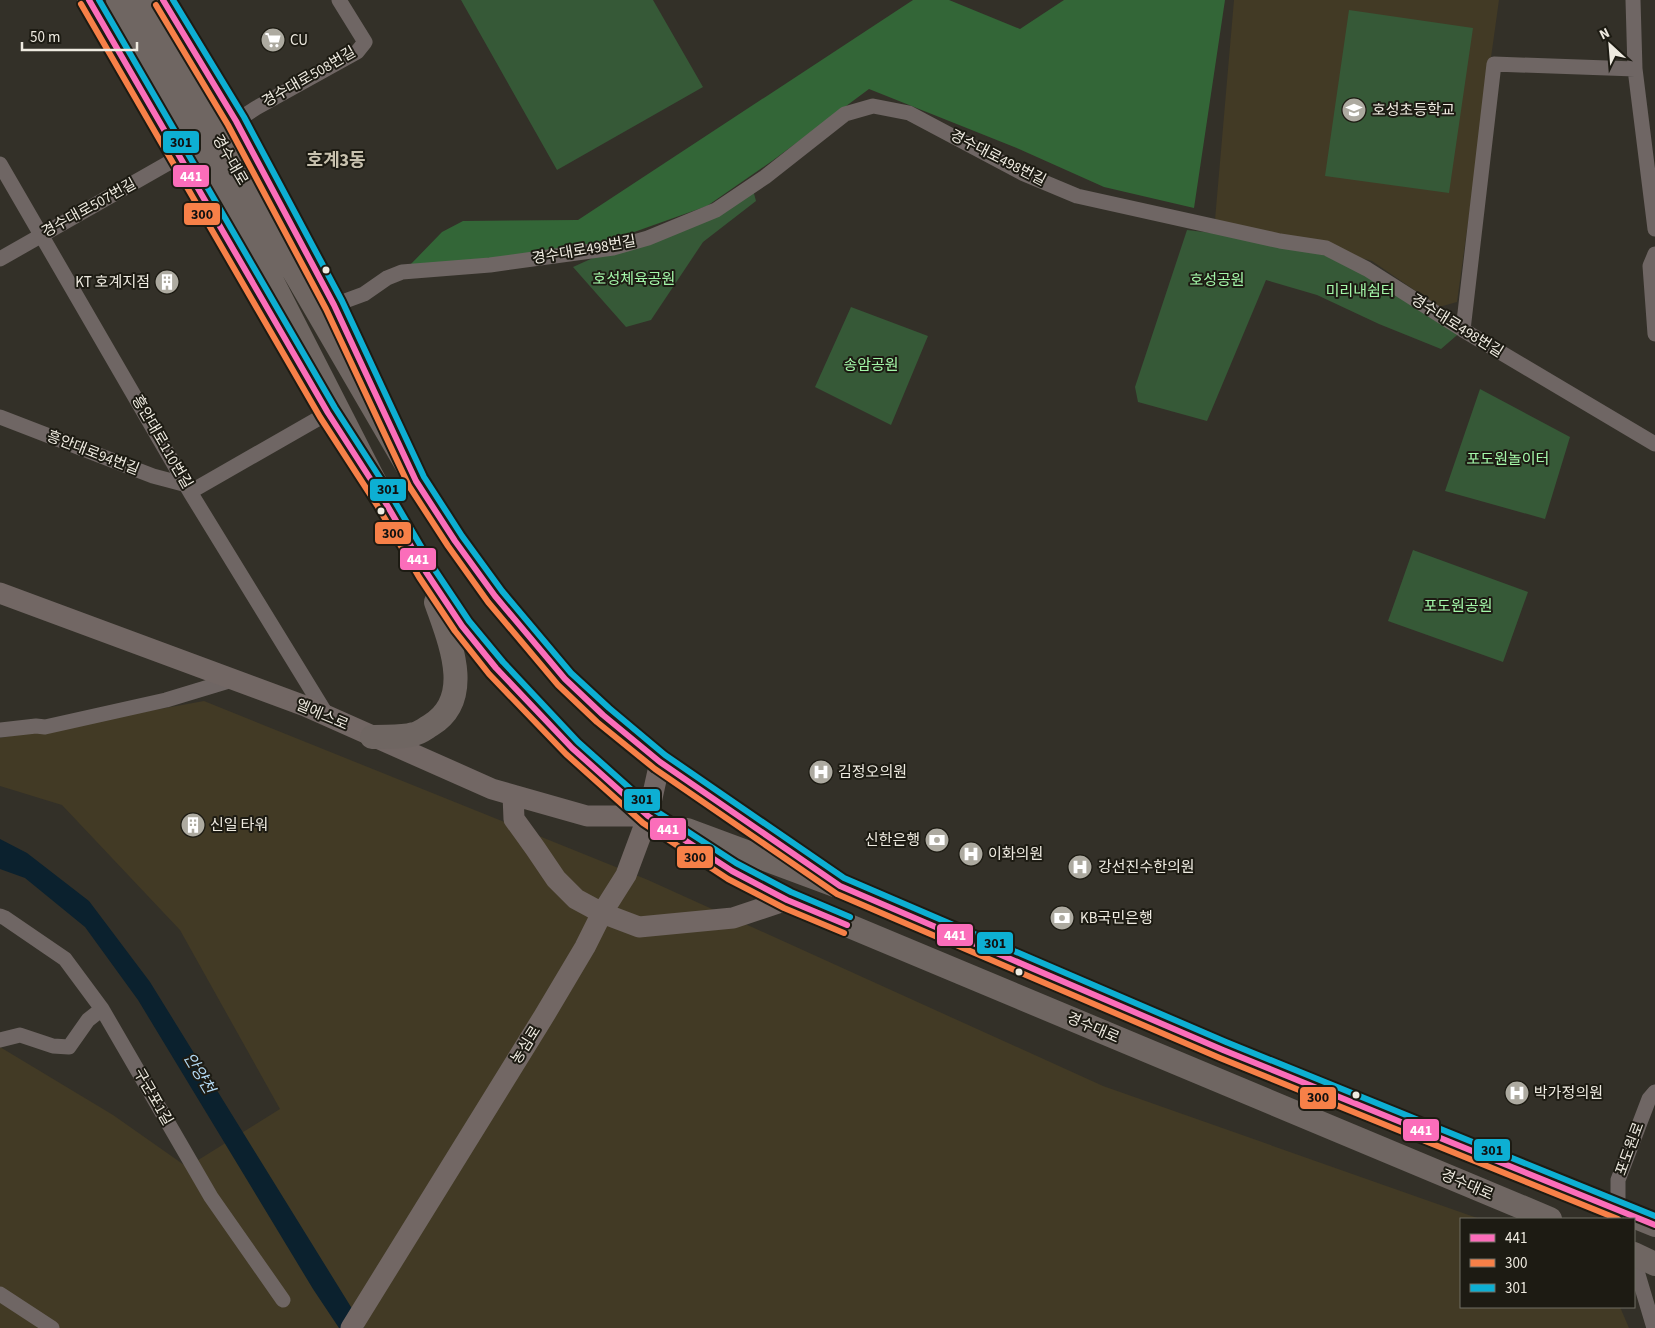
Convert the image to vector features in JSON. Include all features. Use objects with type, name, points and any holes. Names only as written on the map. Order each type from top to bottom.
[{"type":"main road","points":[[89,0],[178,157],[328,413],[384,500]]},
{"type":"main road","name":"경수대로","points":[[118,0],[228,195],[384,500],[426,572],[462,626],[496,668],[572,748],[648,816],[732,871],[787,900],[1548,1218]]},
{"type":"main road","name":"경수대로","points":[[140,0],[416,481],[455,541],[495,596],[565,679],[603,715],[660,762],[840,886]]},
{"type":"main road","points":[[163,0],[236,121],[334,305],[416,481]]},
{"type":"main road","points":[[372,737],[416,734],[438,721],[452,703],[456,681],[450,643],[426,572]]},
{"type":"main road","name":"경수대로","points":[[648,816],[840,886],[1223,1050],[1620,1215]]},
{"type":"main road","name":"경수대로","points":[[1635,1219],[1655,1225]]},
{"type":"main road","points":[[1635,1254],[1655,1264]]},
{"type":"street","name":"경수대로508번길","points":[[236,121],[357,52],[365,42],[340,0]]},
{"type":"street","points":[[1633,0],[1635,69],[1655,230]]},
{"type":"street","points":[[1463,330],[1494,64],[1635,69]]},
{"type":"street","name":"경수대로498번길","points":[[334,305],[364,294],[387,278],[402,272],[490,265],[613,248],[648,238],[716,210],[765,178],[845,114],[873,106],[910,113],[1022,173],[1077,196],[1280,241],[1326,248],[1368,269],[1463,330],[1655,444]]},
{"type":"street","name":"경수대로507번길","points":[[0,259],[178,157]]},
{"type":"street","name":"흥안대로110번길","points":[[0,164],[189,488],[328,717]]},
{"type":"street","points":[[1655,254],[1650,266],[1655,334]]},
{"type":"street","points":[[189,488],[328,413]]},
{"type":"street","name":"흥안대로94번길","points":[[0,417],[152,476],[189,488]]},
{"type":"street","name":"엘에스로","points":[[0,593],[305,706],[492,789],[587,816],[648,816]]},
{"type":"street","points":[[0,730],[36,726],[45,727],[166,700],[232,680]]},
{"type":"street","name":"농심로","points":[[351,1328],[548,1008],[626,875],[648,816],[660,762]]},
{"type":"street","points":[[512,795],[514,819],[556,880],[576,899],[602,913],[639,927],[733,918],[787,900]]},
{"type":"street","name":"구군포1길","points":[[4,921],[65,959],[102,1009],[211,1197],[283,1300]]},
{"type":"street","points":[[0,1040],[20,1035],[53,1046],[69,1047],[88,1020],[102,1009]]},
{"type":"street","name":"포도원로","points":[[1620,1215],[1618,1180],[1649,1099],[1655,1092]]},
{"type":"street","points":[[1635,1264],[1654,1328]]},
{"type":"street","points":[[0,1294],[52,1328]]},
{"type":"shaded area","name":"호성초등학교","points":[[1234,0],[1499,0],[1457,302],[1439,307],[1372,261],[1267,232],[1215,220]]},
{"type":"shaded area","points":[[204,701],[648,880],[1103,1086],[1477,1218],[1460,1218],[1460,1308],[1620,1308],[1629,1328],[0,1328],[0,1047],[113,1115],[187,1167],[280,1109],[180,930],[62,805],[0,786],[0,738]]},
{"type":"green space","points":[[461,0],[653,0],[703,87],[557,170]]},
{"type":"green space","points":[[913,0],[949,0],[1020,29],[1064,0],[1225,0],[1194,208],[1104,187],[1019,149],[869,89],[772,161],[707,206],[609,241],[475,261],[410,265],[442,232],[463,221],[578,220]]},
{"type":"green space","points":[[1349,10],[1473,28],[1449,193],[1325,176]]},
{"type":"green space","name":"호성체육공원","points":[[752,186],[756,201],[703,242],[651,320],[626,327],[573,267]]},
{"type":"green space","name":"호성공원","points":[[1187,230],[1280,241],[1367,269],[1463,330],[1441,349],[1379,324],[1317,295],[1266,280],[1207,421],[1138,402],[1135,387]]},
{"type":"green space","name":"송암공원","points":[[851,307],[928,336],[891,425],[815,387]]},
{"type":"green space","name":"포도원놀이터","points":[[1480,389],[1570,437],[1545,519],[1445,491]]},
{"type":"green space","name":"포도원공원","points":[[1413,550],[1528,592],[1503,662],[1388,621]]},
{"type":"water","name":"안양천","points":[[0,839],[27,853],[89,901],[150,982],[364,1328],[339,1328],[313,1289],[138,1000],[85,927],[25,878],[0,869]]},
{"type":"transit line","name":"441","points":[[89,0],[328,413],[384,500],[426,572],[462,626],[496,668],[572,748],[648,816],[732,871],[787,900],[847,925]]},
{"type":"transit line","name":"301","points":[[99,0],[335,408],[391,495],[433,567],[469,621],[503,662],[578,742],[653,809],[736,863],[791,892],[850,917]]},
{"type":"transit line","name":"441","points":[[163,0],[236,121],[334,305],[416,481],[455,541],[495,596],[565,679],[603,715],[660,762],[840,886],[1223,1050],[1655,1225]]},
{"type":"transit line","name":"301","points":[[173,0],[244,117],[342,301],[424,477],[462,536],[502,591],[571,673],[665,755],[844,878],[1226,1042],[1655,1216]]},
{"type":"transit line","name":"300","points":[[81,4],[320,417],[377,505],[419,577],[455,631],[489,674],[566,754],[643,823],[728,879],[784,908],[844,933]]},
{"type":"transit line","name":"300","points":[[156,5],[228,125],[326,309],[409,486],[448,546],[488,602],[558,685],[597,722],[655,769],[837,894],[1220,1058],[1616,1218]]},
{"type":"place","name":"CU","points":[[273,40]]},
{"type":"place","name":"호성초등학교","points":[[1354,110]]},
{"type":"place","name":"KT 호계지점","points":[[167,282]]},
{"type":"place","name":"김정오의원","points":[[821,772]]},
{"type":"place","name":"신일 타워","points":[[193,825]]},
{"type":"place","name":"신한은행","points":[[937,840]]},
{"type":"place","name":"이화의원","points":[[971,854]]},
{"type":"place","name":"강선진수한의원","points":[[1080,867]]},
{"type":"place","name":"KB국민은행","points":[[1062,918]]},
{"type":"place","name":"박가정의원","points":[[1517,1093]]},
{"type":"district","name":"호계3동","points":[[336,160]]},
{"type":"park label","name":"미리내쉼터","points":[[1360,291]]}]
